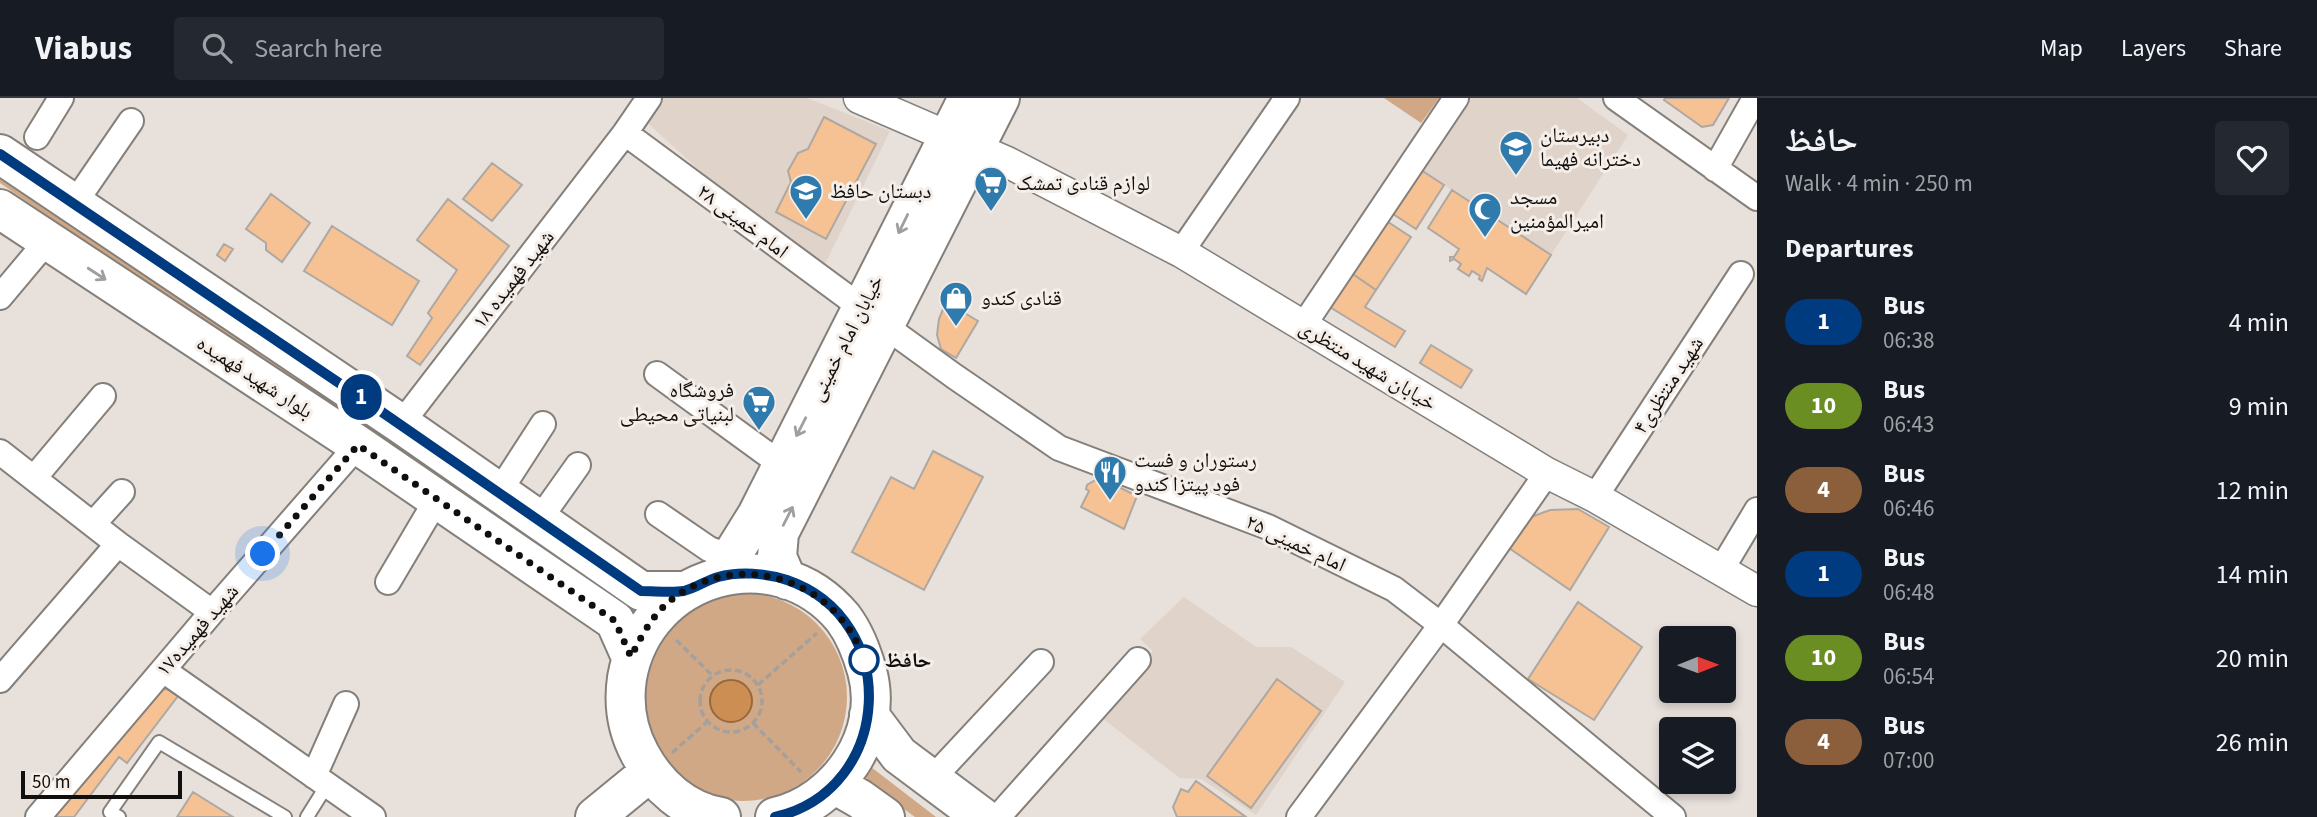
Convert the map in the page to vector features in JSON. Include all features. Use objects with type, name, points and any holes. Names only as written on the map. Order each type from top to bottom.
[{"type":"main road","name":"خیابان امام خمینی","points":[[961,141],[968,98]]},
{"type":"main road","name":"خیابان امام خمینی","points":[[787,580],[777,557],[779,533],[873,317],[961,141],[1000,98]]},
{"type":"main road","name":"بلوار شهید فهمیده","points":[[0,154],[641,591],[684,591]]},
{"type":"main road","name":"بلوار شهید فهمیده","points":[[0,209],[358,445],[615,621],[631,657]]},
{"type":"main road","name":"خیابان امام خمینی","points":[[725,566],[757,515],[782,465],[873,317]]},
{"type":"main road","points":[[721,817],[689,806],[667,791],[650,772],[631,736],[624,696],[631,657],[648,624],[662,608],[684,591],[725,566],[787,580],[817,595],[838,614],[860,648],[869,681],[869,715],[851,764],[829,789],[814,801],[780,816]]},
{"type":"main road","points":[[869,715],[899,755],[982,817]]},
{"type":"main road","points":[[595,817],[650,772]]},
{"type":"main road","points":[[829,789],[860,799],[885,817]]},
{"type":"street","points":[[37,137],[61,98]]},
{"type":"street","name":"شهید فهمیده ۱۸","points":[[401,425],[649,98]]},
{"type":"street","name":"خیابان شهید منتظری","points":[[859,98],[961,141],[1181,252],[1547,473],[1595,496],[1757,590]]},
{"type":"street","points":[[1181,252],[1287,98]]},
{"type":"street","points":[[1303,326],[1456,98]]},
{"type":"street","points":[[1616,98],[1757,198]]},
{"type":"street","points":[[1716,169],[1755,98]]},
{"type":"street","points":[[74,204],[131,121]]},
{"type":"street","name":"امام خمینی ۲۸","points":[[625,133],[873,317]]},
{"type":"street","points":[[0,297],[47,241]]},
{"type":"street","name":"شهید منتظری۴","points":[[1595,496],[1741,274]]},
{"type":"street","name":"امام خمینی ۲۵","points":[[873,317],[943,369],[1059,448],[1268,527],[1394,589],[1673,817]]},
{"type":"street","points":[[657,374],[782,465]]},
{"type":"street","points":[[34,478],[103,396]]},
{"type":"street","points":[[499,492],[543,424]]},
{"type":"street","name":"شهید فهمیده۱۷","points":[[38,817],[358,445]]},
{"type":"street","points":[[0,452],[118,544],[212,612]]},
{"type":"street","points":[[539,520],[578,465]]},
{"type":"street","points":[[1299,817],[1441,625],[1547,473]]},
{"type":"street","points":[[93,524],[122,492]]},
{"type":"street","points":[[388,582],[437,499]]},
{"type":"street","points":[[1721,570],[1757,510]]},
{"type":"street","points":[[658,514],[709,549],[725,566]]},
{"type":"street","points":[[0,680],[118,544]]},
{"type":"street","points":[[998,817],[1138,660]]},
{"type":"street","points":[[931,780],[1041,662]]},
{"type":"street","points":[[163,670],[373,817]]},
{"type":"street","points":[[321,781],[346,704]]},
{"type":"lane","points":[[119,817],[110,812],[159,742],[285,817]]},
{"type":"lane","points":[[307,817],[321,781]]},
{"type":"path","points":[[758,685],[838,614]]},
{"type":"path","points":[[732,669],[751,677],[758,685],[762,705],[753,723],[745,729],[735,732],[715,728],[707,722],[699,702],[701,692],[712,675],[732,669]]},
{"type":"path","points":[[650,772],[707,722]]},
{"type":"path","points":[[753,723],[829,789]]},
{"type":"shaded area","name":"دبستان حافظ","points":[[656,98],[807,98],[890,131],[825,264],[707,177],[641,117]]},
{"type":"shaded area","points":[[1384,98],[1439,98],[1421,123]]},
{"type":"shaded area","name":"دبیرستان دخترانه فهیما","points":[[1466,98],[1577,98],[1628,135],[1551,255],[1418,168]]},
{"type":"shaded area","points":[[0,172],[612,587],[605,597],[0,183]]},
{"type":"shaded area","points":[[743,593],[783,601],[816,624],[839,657],[847,697],[839,737],[816,770],[783,793],[743,801],[703,793],[670,770],[647,737],[639,697],[647,657],[670,624],[703,601]]},
{"type":"shaded area","points":[[1184,597],[1256,647],[1291,647],[1345,682],[1256,815],[1201,779],[1180,778],[1098,715],[1153,651],[1140,639]]},
{"type":"shaded area","points":[[731,680],[746,686],[752,701],[746,716],[731,722],[716,716],[710,701],[716,686]]},
{"type":"shaded area","points":[[871,767],[936,817],[915,817],[862,778]]},
{"type":"building","points":[[1729,98],[1713,125],[1702,127],[1664,100]]},
{"type":"building","points":[[824,117],[876,144],[826,239],[776,212],[791,182],[788,171],[798,153],[808,149]]},
{"type":"building","points":[[492,163],[522,185],[492,221],[463,199]]},
{"type":"building","points":[[1418,168],[1444,185],[1416,229],[1390,212]]},
{"type":"building","name":"مسجد امیرالمؤمنین","points":[[1452,190],[1551,255],[1526,294],[1487,268],[1482,281],[1480,276],[1472,271],[1469,276],[1458,269],[1461,264],[1454,259],[1450,261],[1450,257],[1454,257],[1459,249],[1428,228]]},
{"type":"building","points":[[271,194],[310,223],[282,262],[266,250],[266,243],[246,229]]},
{"type":"building","points":[[448,199],[509,246],[420,365],[407,356],[432,318],[428,313],[457,270],[417,240]]},
{"type":"building","points":[[1385,220],[1411,237],[1376,290],[1350,272]]},
{"type":"building","points":[[332,226],[419,281],[392,325],[304,271]]},
{"type":"building","points":[[224,244],[233,249],[225,261],[217,255]]},
{"type":"building","points":[[1350,272],[1376,290],[1365,307],[1405,331],[1395,347],[1328,306]]},
{"type":"building","name":"قنادی کندو","points":[[946,302],[978,321],[956,358],[941,349],[937,335],[939,319]]},
{"type":"building","points":[[1431,345],[1472,370],[1461,388],[1420,363]]},
{"type":"building","points":[[933,451],[983,477],[924,590],[852,552],[891,477],[914,489]]},
{"type":"building","name":"رستوران و فست فود پیتزا کندو","points":[[1097,479],[1137,496],[1124,529],[1081,507],[1089,491],[1086,489],[1087,485]]},
{"type":"building","points":[[1578,509],[1609,527],[1570,590],[1506,546],[1523,520],[1550,510]]},
{"type":"building","points":[[1578,602],[1642,647],[1594,720],[1528,679]]},
{"type":"building","points":[[1277,679],[1321,711],[1251,808],[1207,776]]},
{"type":"building","points":[[167,689],[178,696],[127,763],[119,757],[74,817],[51,817],[155,690]]},
{"type":"building","points":[[1196,781],[1246,817],[1177,817],[1173,807],[1181,789],[1188,792]]},
{"type":"building","points":[[193,792],[233,817],[177,817]]},
{"type":"bus line","name":"1","points":[[0,154],[641,591],[684,591],[719,576],[753,573],[787,580],[817,595],[843,618],[860,648],[869,681],[869,715],[863,741],[851,764],[834,785],[814,801],[775,817]]},
{"type":"place","name":"دبیرستان دخترانه فهیما","points":[[1516,177]]},
{"type":"place","name":"لوازم قنادی تمشک","points":[[991,213]]},
{"type":"place","name":"دبستان حافظ","points":[[806,221]]},
{"type":"place","name":"مسجد امیرالمؤمنین","points":[[1485,239]]},
{"type":"place","name":"قنادی کندو","points":[[956,328]]},
{"type":"place","name":"فروشگاه لبنیاتی محیطی","points":[[759,432]]},
{"type":"place","name":"رستوران و فست فود پیتزا کندو","points":[[1110,502]]},
{"type":"place","name":"حافظ","points":[[864,660]]},
{"type":"route","points":[[263,554],[358,445],[615,621],[631,657],[643,631],[653,618],[684,591],[719,576],[753,573],[787,580],[817,595],[843,618],[860,648],[865,664],[864,660]]}]
